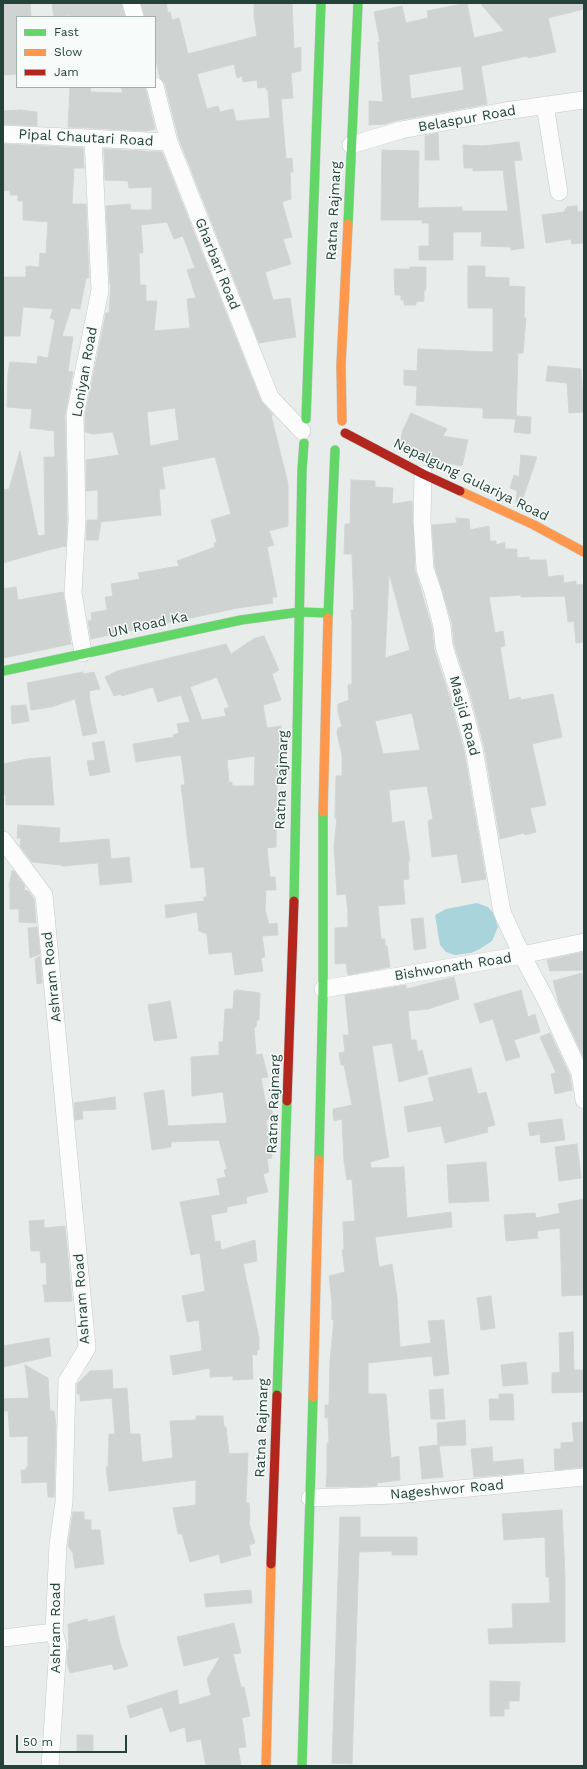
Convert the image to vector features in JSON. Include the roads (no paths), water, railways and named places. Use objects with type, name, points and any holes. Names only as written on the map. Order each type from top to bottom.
[{"type":"main road","name":"Ratna Rajmarg","points":[[266,1766],[273,1495],[292,987],[302,470],[321,3]]},
{"type":"main road","name":"Ratna Rajmarg","points":[[302,1766],[323,989],[322,846],[328,613],[338,444],[342,421],[341,365],[358,3]]},
{"type":"main road","points":[[315,452],[304,431],[311,414],[317,411]]},
{"type":"main road","points":[[331,412],[342,421]]},
{"type":"main road","name":"Nepalgung Gulariya Road","points":[[338,444],[423,474],[534,525],[584,552]]},
{"type":"main road","name":"UN Road Ka","points":[[3,671],[241,620],[300,612],[328,613]]},
{"type":"street","points":[[131,3],[135,16]]},
{"type":"street","name":"Gharbari Road","points":[[156,88],[169,142],[270,397],[304,431]]},
{"type":"street","name":"Belaspur Road","points":[[351,145],[401,130],[545,105],[584,100]]},
{"type":"street","points":[[545,105],[559,192]]},
{"type":"street","name":"Pipal Chautari Road","points":[[3,134],[169,142]]},
{"type":"street","name":"Loniyan Road","points":[[83,653],[73,593],[77,520],[75,415],[100,290],[93,138]]},
{"type":"street","name":"Masjid Road","points":[[423,474],[422,521],[425,568],[442,626],[444,646],[460,696],[474,749],[502,912],[522,955]]},
{"type":"street","name":"Ashram Road","points":[[3,840],[44,895],[87,1348],[67,1381],[64,1502],[58,1544],[54,1632],[58,1646],[50,1766]]},
{"type":"street","points":[[522,955],[584,942]]},
{"type":"street","name":"Bishwonath Road","points":[[323,989],[522,955],[546,1000],[580,1073],[584,1100]]},
{"type":"street","name":"Nageshwor Road","points":[[310,1498],[396,1495],[584,1477]]},
{"type":"street","points":[[3,1638],[54,1632]]},
{"type":"water","points":[[477,903],[488,907],[494,914],[498,927],[492,941],[471,953],[455,955],[446,952],[440,945],[435,915],[446,909]]}]
